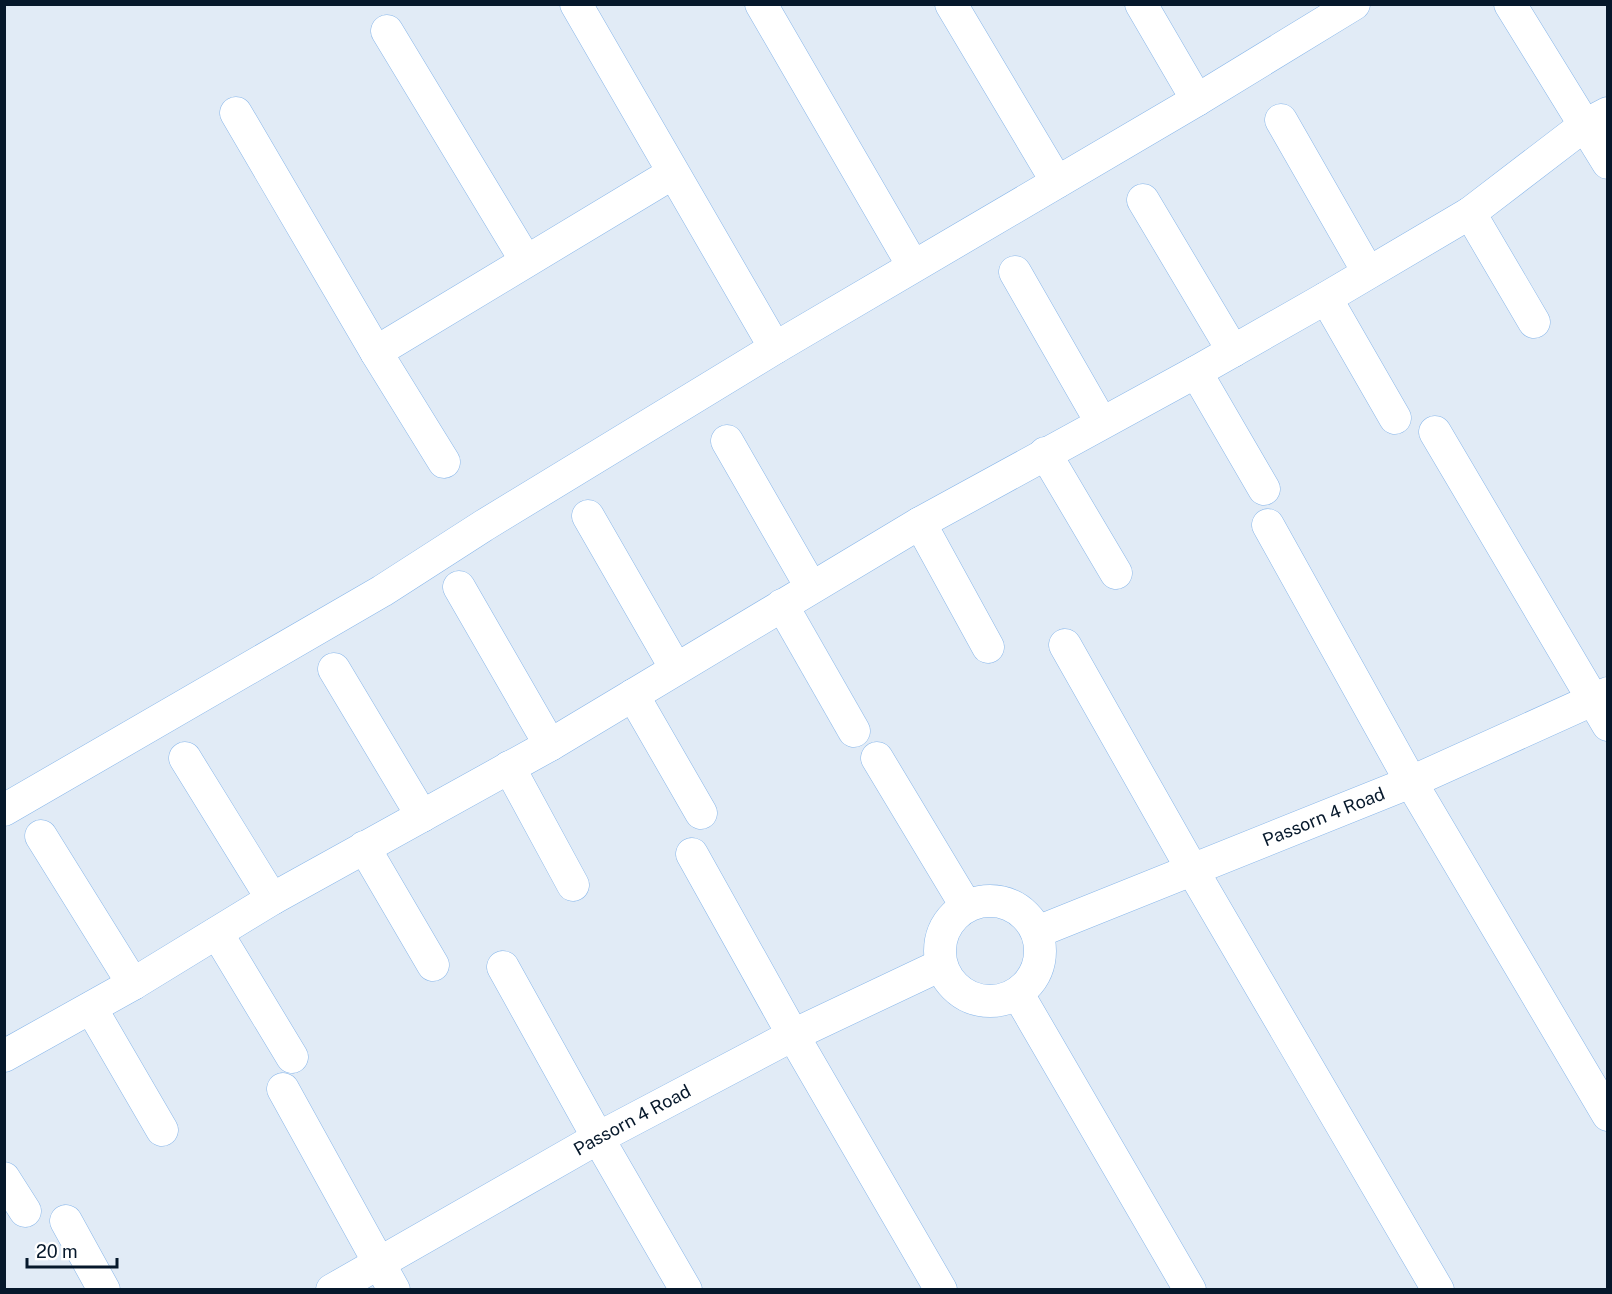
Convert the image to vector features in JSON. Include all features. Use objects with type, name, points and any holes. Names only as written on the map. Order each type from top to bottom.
[{"type":"street","points":[[576,4],[775,348]]},
{"type":"street","points":[[761,4],[913,266]]},
{"type":"street","points":[[951,4],[1057,182]]},
{"type":"street","points":[[1141,4],[1197,100]]},
{"type":"street","points":[[1510,4],[1596,119],[1608,163]]},
{"type":"street","points":[[4,810],[382,591],[483,526],[775,348],[1197,100],[1341,8]]},
{"type":"street","points":[[387,31],[526,261]]},
{"type":"street","points":[[236,113],[376,352],[444,462]]},
{"type":"street","points":[[4,1056],[133,984],[272,899],[550,745],[920,523],[1326,298],[1470,213],[1596,119]]},
{"type":"street","points":[[1281,120],[1368,273]]},
{"type":"street","points":[[376,352],[673,173]]},
{"type":"street","points":[[1143,200],[1233,351]]},
{"type":"street","points":[[1470,213],[1534,322]]},
{"type":"street","points":[[1015,272],[1101,422]]},
{"type":"street","points":[[1326,298],[1395,418]]},
{"type":"street","points":[[1196,372],[1264,489]]},
{"type":"street","points":[[1435,432],[1603,706]]},
{"type":"street","points":[[727,441],[811,587]]},
{"type":"street","points":[[1046,453],[1116,573]]},
{"type":"street","points":[[588,516],[676,669]]},
{"type":"street","points":[[920,523],[988,647]]},
{"type":"street","points":[[1268,525],[1411,782],[1608,1115]]},
{"type":"street","points":[[459,587],[550,745]]},
{"type":"street","points":[[782,605],[854,731]]},
{"type":"street","points":[[1065,645],[1193,871],[1438,1290]]},
{"type":"street","points":[[334,669],[422,816]]},
{"type":"street","points":[[633,695],[700,813]]},
{"type":"street","name":"Passorn 4 Road","points":[[1037,932],[1603,706]]},
{"type":"street","points":[[185,758],[272,899]]},
{"type":"street","points":[[877,758],[966,906]]},
{"type":"street","points":[[509,767],[573,885]]},
{"type":"street","points":[[41,836],[133,984]]},
{"type":"street","points":[[364,847],[433,965]]},
{"type":"street","points":[[692,854],[793,1035],[941,1290]]},
{"type":"street","points":[[982,901],[999,902],[1015,907],[1028,918],[1037,932],[1041,949],[1039,966],[1031,982],[1018,994],[1001,1001],[982,1001],[964,995],[950,982],[941,965],[939,948],[943,932],[953,917],[966,906],[982,901]]},
{"type":"street","points":[[217,933],[292,1057]]},
{"type":"street","name":"Passorn 4 Road","points":[[332,1290],[598,1138],[793,1035],[941,965]]},
{"type":"street","points":[[503,967],[686,1290]]},
{"type":"street","points":[[1018,994],[1190,1290]]},
{"type":"street","points":[[91,1008],[162,1130]]},
{"type":"street","points":[[283,1089],[394,1290]]},
{"type":"street","points":[[4,1178],[24,1211]]},
{"type":"street","points":[[66,1221],[105,1290]]}]
